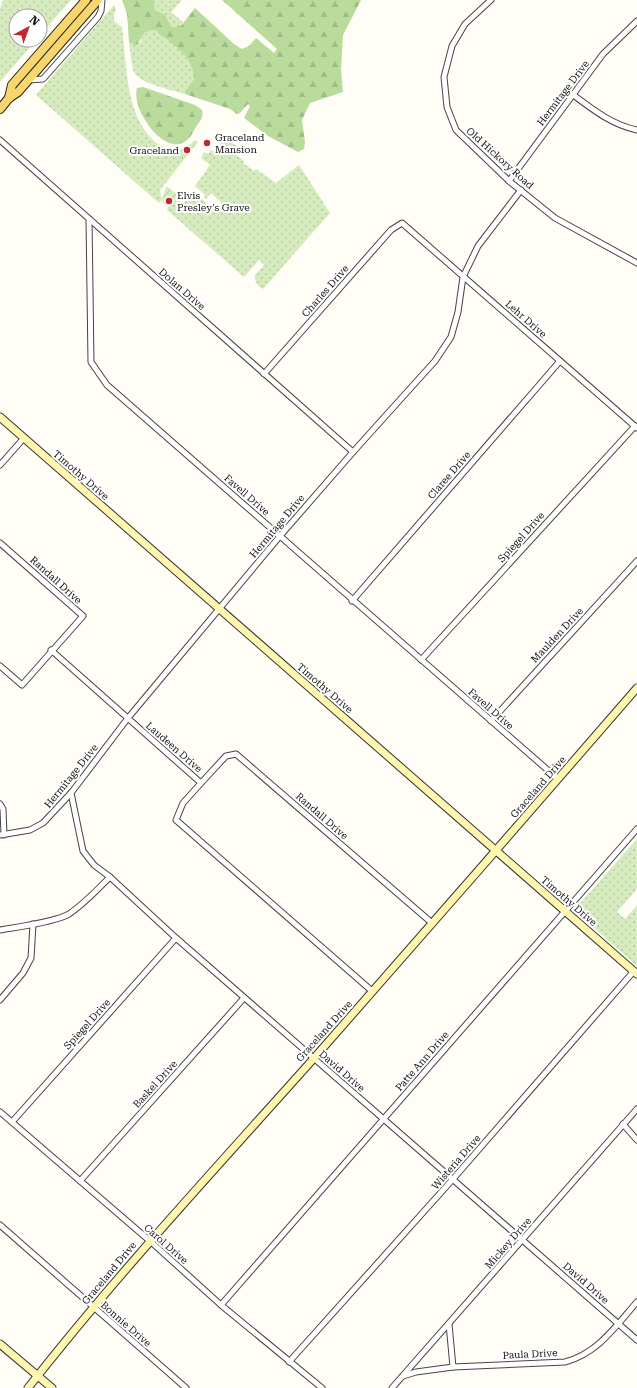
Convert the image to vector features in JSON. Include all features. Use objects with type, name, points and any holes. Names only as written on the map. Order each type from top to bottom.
[{"type":"main road","points":[[9,98],[12,86],[86,0]]},
{"type":"main road","points":[[0,109],[9,98],[18,92],[98,0]]},
{"type":"street","points":[[28,80],[43,79],[47,75],[98,16],[101,11],[102,0]]},
{"type":"street","name":"Old Hickory Road","points":[[491,0],[465,24],[452,46],[444,77],[446,107],[456,130],[509,181],[555,218],[637,263]]},
{"type":"street","name":"Hermitage Drive","points":[[509,181],[603,54],[637,21]]},
{"type":"street","points":[[572,94],[599,114],[627,128],[637,130]]},
{"type":"street","name":"Dolan Drive","points":[[0,140],[353,452]]},
{"type":"street","name":"Hermitage Drive","points":[[2,835],[30,830],[43,823],[71,793],[128,718],[280,536],[439,355],[451,336],[457,318],[463,277],[478,246],[521,190]]},
{"type":"street","name":"Favell Drive","points":[[89,219],[91,362],[107,385],[352,601],[558,779]]},
{"type":"street","name":"Lehr Drive","points":[[402,223],[636,427]]},
{"type":"street","name":"Charles Drive","points":[[264,374],[391,230],[402,223]]},
{"type":"street","name":"Claree Drive","points":[[352,601],[560,361]]},
{"type":"street","name":"Timothy Drive","points":[[0,417],[635,972]]},
{"type":"street","name":"Spiegel Drive","points":[[421,660],[636,427]]},
{"type":"street","points":[[0,466],[24,438]]},
{"type":"street","name":"Randall Drive","points":[[0,542],[83,616],[51,650]]},
{"type":"street","name":"Maulden Drive","points":[[490,721],[637,561]]},
{"type":"street","points":[[0,666],[22,685],[51,650]]},
{"type":"street","name":"Laudeen Drive","points":[[51,650],[201,783],[183,803],[176,820],[372,991]]},
{"type":"street","name":"Graceland Drive","points":[[28,1388],[93,1307],[150,1240],[314,1058],[637,688]]},
{"type":"street","name":"Randall Drive","points":[[201,783],[226,756],[236,754],[432,923]]},
{"type":"street","name":"David Drive","points":[[71,793],[83,851],[94,865],[110,877],[244,998],[637,1340]]},
{"type":"street","points":[[0,804],[3,809],[2,835]]},
{"type":"street","name":"Patte Ann Drive","points":[[221,1304],[637,829]]},
{"type":"street","points":[[0,930],[33,924],[68,915],[90,898],[110,877]]},
{"type":"street","points":[[0,1000],[23,973],[31,958],[33,924]]},
{"type":"street","name":"Spiegel Drive","points":[[12,1122],[176,938]]},
{"type":"street","name":"Wisteria Drive","points":[[289,1362],[453,1179],[635,972]]},
{"type":"street","name":"Baskel Drive","points":[[80,1181],[244,998]]},
{"type":"street","name":"Mickey Drive","points":[[392,1388],[637,1109]]},
{"type":"street","name":"Carol Drive","points":[[0,1112],[150,1240],[221,1304],[322,1388]]},
{"type":"street","points":[[624,1124],[637,1140]]},
{"type":"street","name":"Bonnie Drive","points":[[0,1225],[186,1388]]},
{"type":"street","name":"Paula Drive","points":[[402,1377],[416,1372],[453,1367],[564,1362],[579,1358],[594,1349],[637,1302]]},
{"type":"street","points":[[449,1324],[453,1367]]},
{"type":"street","points":[[0,1344],[52,1388]]},
{"type":"green space","points":[[3,0],[71,0],[48,26],[48,8],[8,8],[8,48],[29,48],[0,82],[0,9]]},
{"type":"green space","points":[[122,0],[154,0],[155,10],[165,15],[172,27],[181,26],[195,8],[234,44],[242,49],[249,46],[256,38],[274,53],[277,49],[222,0],[361,0],[343,35],[341,69],[343,92],[310,103],[302,120],[305,142],[304,149],[298,152],[268,136],[244,118],[250,106],[248,104],[240,113],[237,114],[230,109],[185,94],[185,91],[194,79],[192,67],[186,57],[179,49],[161,36],[157,31],[151,30],[144,33],[138,44],[135,45],[129,42],[127,14]]},
{"type":"green space","points":[[154,0],[182,0],[171,12],[183,22],[181,26],[172,27],[167,18],[155,10]]},
{"type":"green space","points":[[114,5],[116,9],[114,21],[122,27],[130,93],[141,124],[151,137],[163,147],[168,149],[180,150],[195,140],[198,142],[160,190],[162,200],[159,203],[36,95]]},
{"type":"green space","points":[[151,30],[157,31],[160,35],[177,46],[189,61],[194,79],[185,91],[185,94],[148,83],[136,75],[133,70],[129,42],[135,45],[141,42],[143,33]]},
{"type":"green space","points":[[143,87],[195,105],[202,110],[201,119],[187,140],[182,143],[174,144],[165,141],[149,126],[138,106],[136,96],[137,88]]},
{"type":"green space","points":[[225,138],[238,147],[234,153],[244,161],[243,163],[254,171],[256,169],[276,183],[299,165],[330,213],[263,289],[257,285],[255,280],[255,275],[264,265],[259,260],[244,277],[167,210],[169,205],[178,203],[183,204],[193,191],[219,213],[225,206],[211,193],[206,199],[204,197],[205,195],[195,186],[210,165],[201,158],[204,152],[208,154],[211,150],[215,152]]},
{"type":"green space","points":[[166,186],[182,198],[178,203],[172,206],[163,203],[162,200]]},
{"type":"green space","points":[[637,839],[637,889],[617,912],[625,919],[637,905],[637,966],[574,910]]},
{"type":"place","name":"Graceland Mansion","points":[[207,143]]},
{"type":"place","name":"Graceland","points":[[187,150]]},
{"type":"place","name":"Elvis Presley's Grave","points":[[169,201]]}]
